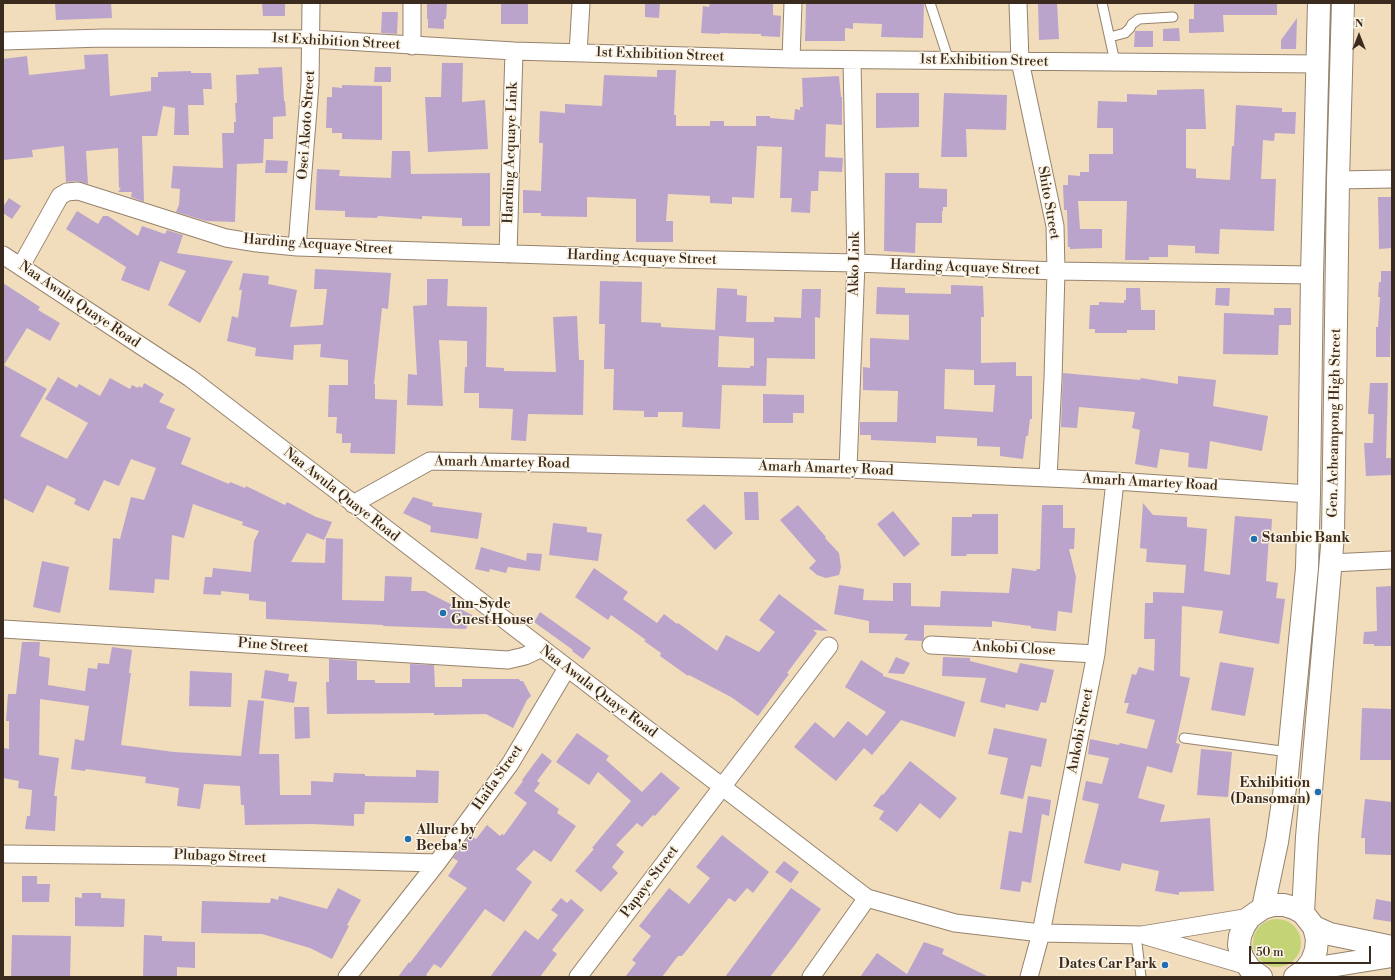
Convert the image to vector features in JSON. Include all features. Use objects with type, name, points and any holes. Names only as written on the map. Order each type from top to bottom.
[{"type":"main road","name":"Gen. Acheampong High Street","points":[[1252,972],[1242,957],[1239,945],[1240,936],[1244,926],[1256,912],[1277,842],[1289,752],[1307,568],[1310,494],[1312,275],[1319,3]]},
{"type":"main road","name":"Gen. Acheampong High Street","points":[[1300,975],[1312,961],[1316,950],[1317,939],[1308,920],[1305,875],[1321,662],[1331,563],[1334,490],[1338,180],[1343,3]]},
{"type":"main road","points":[[1305,875],[1310,890],[1320,910],[1335,928],[1347,938]]},
{"type":"main road","points":[[1256,912],[1273,905],[1284,905],[1294,908],[1308,920],[1330,934],[1392,947]]},
{"type":"main road","points":[[1300,975],[1357,961],[1382,958]]},
{"type":"main road","points":[[1337,975],[1382,958]]},
{"type":"street","name":"Osei Akoto Street","points":[[297,247],[310,84],[311,3]]},
{"type":"street","points":[[412,3],[412,46]]},
{"type":"street","points":[[578,53],[581,3]]},
{"type":"street","points":[[791,59],[793,3]]},
{"type":"street","name":"Shito Street","points":[[1018,3],[1020,62],[1055,226],[1056,271],[1048,478]]},
{"type":"street","name":"1st Exhibition Street","points":[[3,41],[104,38],[311,39],[514,51],[791,59],[1317,64]]},
{"type":"street","name":"Harding Acquaye Link","points":[[508,254],[514,51]]},
{"type":"street","name":"Akko Link","points":[[848,469],[856,263],[852,60]]},
{"type":"street","points":[[1338,180],[1392,179]]},
{"type":"street","name":"Harding Acquaye Street","points":[[21,266],[60,196],[67,192],[78,191],[226,238],[297,247],[662,259],[856,263],[1056,271],[1312,275]]},
{"type":"street","name":"Naa Awula Quaye Road","points":[[3,255],[190,378],[867,898],[954,923],[1041,933],[1139,935],[1256,912]]},
{"type":"street","name":"Amarh Amartey Road","points":[[353,504],[430,461],[848,469],[1115,481],[1310,494]]},
{"type":"street","name":"Ankobi Street","points":[[1029,977],[1041,933],[1096,654],[1115,481]]},
{"type":"street","points":[[1331,563],[1392,560]]},
{"type":"street","name":"Pine Street","points":[[3,629],[508,660],[525,656],[542,648]]},
{"type":"street","name":"Ankobi Close","points":[[931,644],[1096,654]]},
{"type":"street","name":"Papaye Street","points":[[578,977],[829,646]]},
{"type":"street","name":"Haifa Street","points":[[347,977],[437,863],[510,764],[567,668]]},
{"type":"street","name":"Plubago Street","points":[[3,854],[177,856],[437,863]]},
{"type":"street","points":[[811,977],[867,898]]},
{"type":"street","name":"Naa Awula Quaye Road","points":[[1139,935],[1252,972]]},
{"type":"lane","points":[[930,3],[949,61]]},
{"type":"lane","points":[[1102,3],[1115,62]]},
{"type":"lane","points":[[1110,37],[1125,33],[1132,24],[1138,20],[1173,17]]},
{"type":"lane","points":[[1184,738],[1289,752]]},
{"type":"lane","points":[[1139,935],[1140,977]]},
{"type":"green space","points":[[1277,919],[1286,921],[1294,926],[1299,934],[1301,943],[1299,952],[1294,960],[1286,965],[1277,967],[1268,965],[1260,960],[1255,952],[1253,943],[1255,934],[1260,926],[1268,921]]},
{"type":"building","points":[[55,3],[111,3],[112,18],[56,20]]},
{"type":"building","points":[[262,3],[285,3],[285,16],[263,16]]},
{"type":"building","points":[[427,3],[447,3],[444,29],[428,28]]},
{"type":"building","points":[[501,3],[528,3],[528,24],[501,24]]},
{"type":"building","points":[[645,3],[660,3],[659,18],[645,17]]},
{"type":"building","points":[[710,3],[773,3],[773,15],[781,16],[780,37],[761,36],[761,34],[701,33],[703,6],[709,7]]},
{"type":"building","points":[[806,3],[924,3],[923,38],[881,37],[882,24],[853,23],[853,29],[845,28],[845,41],[805,41]]},
{"type":"building","points":[[1038,3],[1057,3],[1059,39],[1039,40]]},
{"type":"building","points":[[1194,3],[1277,3],[1277,15],[1223,15],[1224,32],[1189,33],[1189,19],[1194,19]]},
{"type":"building","points":[[382,12],[398,12],[397,34],[381,33]]},
{"type":"building","points":[[1297,18],[1296,49],[1281,49],[1281,40]]},
{"type":"building","points":[[1179,28],[1180,41],[1163,41],[1163,29]]},
{"type":"building","points":[[1135,31],[1153,31],[1153,47],[1134,47]]},
{"type":"building","points":[[108,54],[110,96],[151,91],[151,77],[158,77],[158,72],[191,71],[191,73],[211,73],[212,89],[203,89],[204,105],[188,105],[189,135],[174,135],[175,108],[163,106],[157,136],[142,136],[144,202],[131,197],[132,192],[118,192],[121,188],[119,188],[118,148],[86,151],[88,184],[77,181],[66,182],[64,146],[32,150],[33,157],[3,160],[3,59],[27,56],[29,75],[85,69],[84,55]]},
{"type":"building","points":[[442,63],[463,63],[462,102],[485,100],[488,149],[428,152],[425,97],[441,97]]},
{"type":"building","points":[[282,67],[286,116],[273,117],[273,139],[264,139],[263,163],[237,164],[235,222],[206,221],[176,212],[179,205],[180,189],[171,188],[173,166],[223,168],[222,133],[234,133],[234,122],[236,122],[236,75],[259,74],[258,68]]},
{"type":"building","points":[[375,67],[391,67],[391,82],[374,82]]},
{"type":"building","points":[[657,70],[676,70],[674,115],[676,115],[676,126],[710,126],[710,121],[724,121],[724,126],[756,126],[756,116],[770,116],[770,118],[794,120],[795,109],[800,110],[800,107],[803,107],[802,78],[839,76],[842,97],[842,125],[826,124],[825,157],[843,158],[842,172],[819,171],[818,191],[811,191],[810,213],[791,212],[792,198],[780,198],[782,147],[757,146],[754,198],[732,197],[732,204],[710,203],[710,196],[668,194],[666,221],[673,221],[673,242],[636,242],[636,199],[587,197],[587,217],[541,216],[541,213],[523,213],[523,190],[541,191],[543,143],[539,143],[540,111],[565,113],[565,104],[602,106],[604,75],[657,77]]},
{"type":"building","points":[[342,85],[382,86],[382,140],[342,139],[342,133],[332,133],[332,128],[326,128],[327,97],[332,97],[332,87],[342,88]]},
{"type":"building","points":[[1204,89],[1206,129],[1186,129],[1186,168],[1196,169],[1196,178],[1230,180],[1232,146],[1234,146],[1236,105],[1282,108],[1282,112],[1296,112],[1295,134],[1275,133],[1274,141],[1263,140],[1261,179],[1276,179],[1274,231],[1220,229],[1219,254],[1195,253],[1195,246],[1168,245],[1168,257],[1149,257],[1149,260],[1125,260],[1127,201],[1078,201],[1080,229],[1102,229],[1102,248],[1070,249],[1070,247],[1068,247],[1067,210],[1064,210],[1063,185],[1068,185],[1068,175],[1080,176],[1080,172],[1089,172],[1089,154],[1113,154],[1113,128],[1097,128],[1098,101],[1127,102],[1127,94],[1157,95],[1157,90]]},
{"type":"building","points":[[876,93],[919,93],[919,127],[876,128]]},
{"type":"building","points":[[944,93],[1007,95],[1006,130],[966,129],[967,157],[941,157]]},
{"type":"building","points":[[392,151],[410,151],[411,174],[490,173],[490,226],[462,226],[462,218],[422,216],[422,219],[378,216],[377,218],[345,217],[345,211],[315,210],[317,169],[340,170],[339,176],[391,178]]},
{"type":"building","points":[[266,160],[288,161],[287,173],[265,173]]},
{"type":"building","points":[[885,173],[919,173],[919,188],[947,189],[947,207],[943,207],[942,223],[916,223],[915,253],[884,251]]},
{"type":"building","points":[[1378,197],[1392,197],[1392,248],[1379,249]]},
{"type":"building","points":[[9,198],[21,206],[12,219],[3,213],[3,207]]},
{"type":"building","points":[[77,211],[98,224],[103,216],[108,216],[138,236],[142,226],[165,234],[167,230],[183,235],[177,253],[233,261],[200,323],[168,305],[186,271],[160,261],[149,291],[121,280],[126,267],[66,229]]},
{"type":"building","points":[[315,269],[391,273],[388,309],[382,308],[374,384],[375,399],[397,400],[395,454],[350,453],[351,443],[342,443],[342,434],[336,433],[337,417],[328,417],[329,385],[348,385],[348,360],[320,357],[321,344],[294,345],[293,360],[255,356],[256,348],[227,341],[232,316],[238,318],[242,290],[239,290],[243,273],[269,276],[268,284],[297,290],[290,327],[323,325],[327,289],[314,289]]},
{"type":"building","points":[[1381,271],[1392,271],[1390,357],[1376,357],[1376,327],[1378,327],[1380,297],[1378,297],[1379,282],[1381,282]]},
{"type":"building","points":[[427,279],[448,279],[447,306],[487,307],[486,367],[504,368],[504,371],[556,372],[553,317],[577,316],[579,360],[584,360],[583,415],[528,414],[526,441],[511,440],[513,409],[479,408],[479,393],[464,393],[465,367],[467,367],[467,341],[439,340],[443,406],[407,405],[408,374],[417,375],[413,306],[427,305]]},
{"type":"building","points":[[600,281],[642,282],[641,322],[661,323],[661,327],[715,330],[717,288],[737,289],[737,295],[747,296],[746,322],[774,322],[774,317],[801,318],[802,289],[821,289],[820,318],[815,317],[815,359],[767,358],[766,386],[722,385],[720,429],[682,427],[683,412],[658,412],[658,417],[644,417],[644,411],[613,410],[614,369],[604,369],[605,324],[599,324]],"holes":[[[719,336],[754,338],[754,366],[750,366],[750,368],[718,367]]]},
{"type":"building","points":[[3,283],[40,307],[38,310],[60,323],[50,341],[27,328],[4,365],[47,389],[20,436],[67,459],[88,423],[45,399],[58,377],[77,388],[79,384],[100,396],[110,378],[130,389],[132,385],[142,388],[144,383],[164,394],[159,402],[175,409],[166,428],[191,438],[181,464],[229,484],[230,482],[245,488],[246,486],[285,505],[287,502],[316,517],[332,522],[324,540],[307,533],[291,562],[325,563],[326,538],[343,539],[342,600],[384,601],[385,576],[412,577],[411,591],[425,591],[472,615],[466,629],[266,619],[266,602],[249,600],[249,594],[221,591],[221,595],[203,594],[205,577],[212,577],[213,568],[251,572],[254,541],[259,531],[242,525],[243,522],[193,504],[184,538],[172,535],[169,580],[155,579],[154,593],[109,590],[113,538],[120,539],[131,497],[144,500],[156,468],[131,459],[119,486],[104,480],[89,511],[74,504],[76,499],[47,485],[33,513],[3,498]]},
{"type":"building","points":[[951,285],[983,286],[984,317],[981,317],[981,363],[1016,362],[1016,376],[1032,376],[1032,419],[1030,419],[1028,436],[1026,436],[1023,459],[1000,456],[1000,447],[977,446],[977,438],[936,436],[936,443],[871,440],[871,435],[860,435],[860,422],[897,422],[898,391],[863,390],[863,367],[870,368],[870,338],[909,340],[909,315],[876,314],[877,287],[905,288],[905,293],[951,294]],"holes":[[[945,369],[974,370],[974,385],[995,385],[993,412],[944,409]]]},
{"type":"building","points":[[1126,288],[1140,288],[1141,310],[1155,310],[1155,330],[1127,330],[1127,333],[1095,333],[1095,329],[1089,329],[1090,305],[1099,305],[1099,302],[1124,303],[1124,300],[1126,300]]},
{"type":"building","points":[[1216,288],[1230,288],[1229,306],[1215,305]]},
{"type":"building","points":[[1274,308],[1291,308],[1291,325],[1279,325],[1278,355],[1223,354],[1224,313],[1274,315]]},
{"type":"building","points":[[1063,373],[1140,380],[1141,378],[1178,384],[1178,376],[1216,380],[1213,406],[1268,416],[1262,451],[1210,441],[1207,469],[1188,467],[1189,453],[1160,449],[1157,468],[1135,464],[1140,430],[1132,428],[1135,412],[1079,407],[1077,428],[1061,427]]},
{"type":"building","points":[[1370,383],[1388,383],[1386,458],[1391,458],[1392,475],[1366,476],[1364,443],[1373,443],[1374,414],[1368,414]]},
{"type":"building","points":[[763,394],[804,395],[804,413],[793,413],[793,423],[763,423]]},
{"type":"building","points":[[744,492],[758,492],[759,520],[745,520]]},
{"type":"building","points":[[413,497],[433,503],[432,506],[482,513],[478,539],[430,532],[431,526],[403,513]]},
{"type":"building","points":[[1143,503],[1153,515],[1187,517],[1187,527],[1207,529],[1204,571],[1230,575],[1235,516],[1272,519],[1271,536],[1269,536],[1266,581],[1278,583],[1276,598],[1285,599],[1279,644],[1219,633],[1223,611],[1182,606],[1180,676],[1190,678],[1176,743],[1180,744],[1172,773],[1147,766],[1138,798],[1165,805],[1160,822],[1210,818],[1214,891],[1179,892],[1179,895],[1155,891],[1159,871],[1122,863],[1120,871],[1084,863],[1099,804],[1082,800],[1086,781],[1102,784],[1109,758],[1088,754],[1090,739],[1119,745],[1120,743],[1147,749],[1155,720],[1126,713],[1129,703],[1124,703],[1132,674],[1136,675],[1139,667],[1154,671],[1155,639],[1144,639],[1145,603],[1153,603],[1153,592],[1184,593],[1186,565],[1146,562],[1147,549],[1140,548]]},
{"type":"building","points":[[704,504],[733,533],[715,550],[686,520]]},
{"type":"building","points":[[798,505],[839,553],[841,567],[839,575],[826,578],[817,575],[809,568],[816,561],[780,520]]},
{"type":"building","points":[[1042,505],[1063,505],[1063,528],[1075,528],[1074,549],[1069,549],[1076,577],[1072,613],[1058,611],[1056,631],[992,621],[992,627],[924,625],[924,639],[922,641],[904,640],[908,634],[869,633],[869,621],[834,614],[839,585],[864,589],[863,600],[893,601],[893,583],[911,583],[911,606],[940,607],[941,591],[1009,593],[1012,568],[1036,571],[1037,569],[1040,569]]},
{"type":"building","points":[[893,511],[920,544],[904,557],[877,524]]},
{"type":"building","points":[[972,514],[998,514],[998,554],[967,554],[966,556],[951,556],[952,517],[972,517]]},
{"type":"building","points":[[553,523],[587,527],[587,532],[602,534],[598,561],[549,555]]},
{"type":"building","points":[[481,547],[526,561],[527,553],[542,554],[540,571],[508,567],[506,573],[490,569],[489,572],[475,569]]},
{"type":"building","points":[[42,561],[69,567],[60,613],[33,607]]},
{"type":"building","points":[[594,568],[628,592],[623,599],[657,623],[664,614],[717,651],[726,635],[759,652],[775,632],[759,620],[779,594],[828,631],[813,630],[817,633],[787,673],[789,674],[758,716],[731,697],[689,675],[688,676],[660,656],[661,653],[644,641],[646,640],[611,615],[608,620],[575,597]]},
{"type":"building","points":[[1391,586],[1392,646],[1374,646],[1374,644],[1363,644],[1364,632],[1377,631],[1376,587]]},
{"type":"building","points":[[540,612],[591,648],[583,659],[534,622]]},
{"type":"building","points":[[22,642],[40,642],[39,656],[50,658],[48,685],[85,691],[88,668],[97,669],[98,663],[109,664],[112,647],[132,650],[129,673],[131,673],[121,745],[174,752],[241,756],[248,700],[264,701],[259,754],[279,754],[280,795],[311,795],[311,781],[333,782],[334,773],[365,774],[365,776],[416,777],[416,770],[439,771],[438,803],[365,802],[364,814],[354,814],[354,826],[312,824],[245,825],[244,805],[241,805],[240,786],[204,784],[200,809],[177,806],[179,788],[145,783],[146,777],[86,769],[85,771],[71,769],[75,739],[84,741],[89,706],[40,699],[39,755],[59,758],[54,796],[57,796],[55,831],[25,829],[27,816],[30,816],[32,790],[18,788],[19,781],[3,778],[3,748],[9,749],[9,721],[6,721],[8,694],[16,694]]},
{"type":"building","points":[[896,657],[910,663],[904,674],[888,673]]},
{"type":"building","points":[[943,657],[970,658],[970,661],[1017,673],[1020,663],[1054,670],[1046,703],[1041,702],[1038,711],[1006,704],[1005,708],[980,702],[986,678],[942,676]]},
{"type":"building","points":[[329,659],[357,661],[357,680],[375,680],[375,683],[410,683],[410,664],[434,665],[435,687],[462,687],[462,679],[519,679],[520,681],[523,681],[531,696],[527,700],[513,728],[486,714],[327,714],[326,682],[329,682]]},
{"type":"building","points":[[861,660],[883,674],[883,676],[965,702],[955,737],[901,720],[872,755],[864,748],[836,781],[794,747],[815,722],[834,738],[848,721],[867,736],[886,712],[845,687]]},
{"type":"building","points":[[1220,662],[1254,668],[1245,716],[1211,710]]},
{"type":"building","points":[[265,670],[289,674],[288,681],[297,682],[294,703],[261,698]]},
{"type":"building","points":[[190,671],[232,673],[231,707],[189,706]]},
{"type":"building","points":[[294,707],[309,707],[310,738],[295,739]]},
{"type":"building","points":[[1362,708],[1392,709],[1392,760],[1360,760]]},
{"type":"building","points":[[994,728],[1047,739],[1041,767],[1031,765],[1023,799],[1000,794],[1008,758],[988,754]]},
{"type":"building","points":[[577,733],[609,756],[606,760],[642,792],[661,772],[680,788],[655,816],[653,815],[642,827],[637,823],[616,845],[624,852],[612,867],[618,873],[601,892],[575,871],[631,801],[598,772],[589,785],[556,762]]},
{"type":"building","points":[[1201,749],[1232,752],[1228,797],[1197,795]]},
{"type":"building","points":[[542,753],[552,761],[537,781],[540,783],[534,791],[559,809],[557,813],[576,826],[551,862],[534,850],[516,869],[532,882],[504,922],[485,909],[441,968],[434,964],[426,975],[429,977],[398,977],[467,888],[448,876],[458,861],[453,858],[470,835],[476,839],[487,825],[500,836],[502,834],[504,835],[527,803],[514,793]]},
{"type":"building","points":[[910,761],[957,798],[940,819],[920,803],[897,832],[879,819],[884,811],[873,806]]},
{"type":"building","points":[[1028,796],[1051,800],[1049,816],[1042,814],[1031,883],[1022,881],[1020,892],[1000,889],[1009,831],[1022,833]]},
{"type":"building","points":[[1365,799],[1392,802],[1392,855],[1365,854],[1365,838],[1361,838]]},
{"type":"building","points":[[722,835],[769,872],[753,893],[747,888],[735,902],[729,898],[682,956],[678,956],[662,977],[625,977],[636,963],[632,960],[651,936],[639,926],[669,888],[689,904],[710,878],[696,867]]},
{"type":"building","points":[[784,861],[799,872],[791,883],[775,872]]},
{"type":"building","points":[[22,876],[37,876],[37,884],[50,884],[49,902],[22,902]]},
{"type":"building","points":[[338,888],[361,900],[347,925],[349,926],[332,959],[310,948],[262,934],[201,933],[202,901],[270,903],[271,898],[278,900],[279,896],[327,909]]},
{"type":"building","points":[[791,888],[821,909],[794,946],[770,977],[725,977]]},
{"type":"building","points":[[82,893],[101,893],[101,898],[125,899],[124,927],[75,926],[75,897],[82,898]]},
{"type":"building","points":[[561,898],[567,903],[571,899],[584,910],[552,950],[557,954],[540,977],[490,977],[525,930],[538,940],[558,915],[551,910]]},
{"type":"building","points":[[1376,899],[1392,902],[1392,922],[1373,919]]},
{"type":"building","points":[[12,935],[71,936],[70,977],[11,977]]},
{"type":"building","points":[[144,935],[162,936],[162,941],[195,942],[195,968],[177,967],[177,977],[143,977]]},
{"type":"building","points":[[924,942],[944,949],[942,954],[989,977],[860,977],[877,953],[907,974]]},
{"type":"place","name":"Stanbic Bank","points":[[1254,539]]},
{"type":"place","name":"Inn-Syde Guest House","points":[[443,613]]},
{"type":"place","name":"Exhibition (Dansoman)","points":[[1318,792]]},
{"type":"place","name":"Allure by Beeba's","points":[[408,839]]},
{"type":"place","name":"Dates Car Park","points":[[1165,965]]}]
